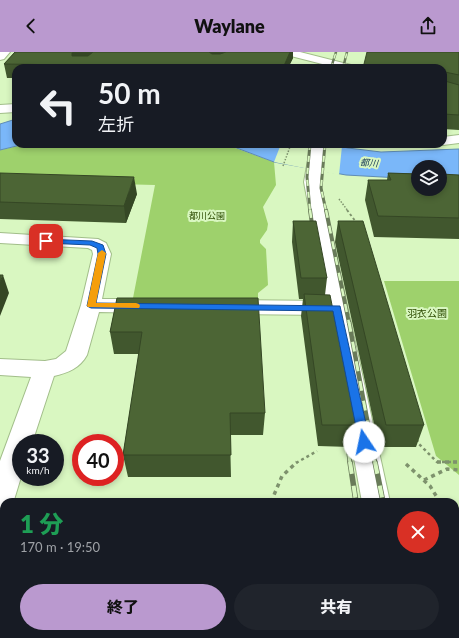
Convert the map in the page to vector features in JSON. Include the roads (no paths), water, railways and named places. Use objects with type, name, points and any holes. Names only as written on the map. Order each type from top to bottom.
[{"type":"street","points":[[0,57],[5,52]]},
{"type":"street","points":[[287,52],[339,63]]},
{"type":"street","points":[[0,110],[12,108]]},
{"type":"street","points":[[447,140],[459,139]]},
{"type":"street","points":[[317,148],[312,182],[375,498]]},
{"type":"street","points":[[0,238],[92,243],[100,247],[102,254],[91,306],[76,355],[62,366],[45,369],[0,367]]},
{"type":"street","points":[[91,306],[161,306]]},
{"type":"street","points":[[208,307],[337,308]]},
{"type":"street","points":[[1,498],[45,369]]},
{"type":"water","points":[[12,120],[12,147],[0,150],[0,124]]},
{"type":"water","name":"都川","points":[[237,148],[348,148],[381,152],[459,149],[459,177],[447,178],[447,160],[411,160],[411,179],[346,175],[274,162]]},
{"type":"railway","points":[[332,64],[336,52]]},
{"type":"railway","points":[[344,64],[347,52]]},
{"type":"railway","points":[[310,148],[307,177],[310,211]]},
{"type":"railway","points":[[325,148],[321,188],[326,211]]},
{"type":"railway","points":[[310,210],[313,231]]},
{"type":"railway","points":[[326,210],[349,323]]},
{"type":"railway","points":[[349,322],[375,463]]},
{"type":"railway","points":[[346,435],[350,463]]},
{"type":"railway","points":[[350,462],[355,498]]},
{"type":"railway","points":[[375,462],[382,498]]},
{"type":"park label","name":"都川公園","points":[[207,216]]},
{"type":"park label","name":"羽衣公園","points":[[427,313]]}]
